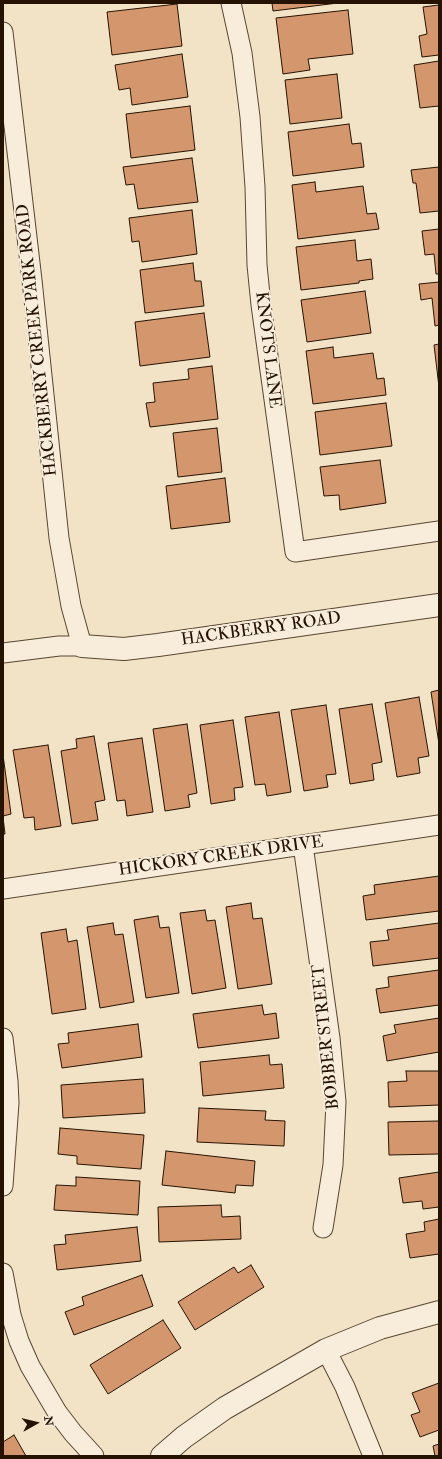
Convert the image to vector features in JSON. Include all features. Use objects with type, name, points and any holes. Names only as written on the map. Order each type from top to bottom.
[{"type":"street","name":"KNOTS LANE","points":[[230,3],[242,53],[250,117],[260,298],[295,552],[439,531]]},
{"type":"street","name":"HACKBERRY CREEK PARK ROAD","points":[[3,32],[32,280],[59,538],[71,606],[82,646]]},
{"type":"street","name":"HACKBERRY ROAD","points":[[82,646],[124,649],[439,605]]},
{"type":"street","points":[[3,653],[59,646],[82,646]]},
{"type":"street","name":"HICKORY CREEK DRIVE","points":[[3,889],[439,825]]},
{"type":"street","name":"BOBBER STREET","points":[[302,845],[330,1038],[336,1102],[333,1166],[323,1228]]},
{"type":"street","points":[[3,1038],[9,1103],[3,1186]]},
{"type":"street","points":[[3,1273],[11,1316],[19,1341],[30,1366],[56,1412],[94,1456]]},
{"type":"street","points":[[162,1456],[184,1437],[225,1408],[326,1350],[380,1328],[439,1312]]},
{"type":"street","points":[[326,1350],[345,1387],[373,1456]]},
{"type":"building","points":[[272,3],[338,3],[273,11]]},
{"type":"building","points":[[177,4],[182,46],[112,55],[107,12]]},
{"type":"building","points":[[439,5],[439,55],[422,57],[419,36],[427,34],[423,7]]},
{"type":"building","points":[[348,10],[353,54],[308,59],[310,70],[283,74],[276,18]]},
{"type":"building","points":[[182,54],[188,97],[132,105],[130,88],[119,90],[115,65]]},
{"type":"building","points":[[439,61],[439,106],[420,108],[414,65]]},
{"type":"building","points":[[337,74],[342,118],[290,124],[285,80]]},
{"type":"building","points":[[190,106],[195,150],[131,158],[126,114]]},
{"type":"building","points":[[349,124],[352,144],[361,143],[364,167],[293,176],[288,132]]},
{"type":"building","points":[[192,158],[198,202],[138,209],[134,184],[126,185],[123,167]]},
{"type":"building","points":[[439,167],[439,211],[420,213],[416,183],[413,183],[411,170]]},
{"type":"building","points":[[315,182],[316,192],[363,186],[367,214],[376,213],[379,229],[298,239],[292,185]]},
{"type":"building","points":[[192,210],[197,254],[142,262],[139,241],[132,242],[129,218]]},
{"type":"building","points":[[439,229],[439,274],[436,274],[434,254],[425,255],[422,231]]},
{"type":"building","points":[[355,240],[357,261],[371,259],[373,279],[359,281],[359,283],[301,290],[296,247]]},
{"type":"building","points":[[193,263],[195,281],[201,281],[204,306],[145,313],[140,270]]},
{"type":"building","points":[[439,282],[439,325],[435,326],[432,298],[421,300],[419,284]]},
{"type":"building","points":[[365,291],[371,333],[307,342],[301,300]]},
{"type":"building","points":[[204,313],[210,357],[140,366],[135,322]]},
{"type":"building","points":[[439,344],[439,387],[434,345]]},
{"type":"building","points":[[333,347],[334,358],[373,353],[377,379],[384,378],[386,395],[313,404],[306,351]]},
{"type":"building","points":[[212,366],[218,419],[150,427],[146,403],[155,402],[153,383],[189,379],[188,369]]},
{"type":"building","points":[[386,403],[392,446],[320,455],[315,412]]},
{"type":"building","points":[[217,428],[222,472],[178,477],[173,433]]},
{"type":"building","points":[[380,460],[386,503],[340,510],[339,495],[324,496],[320,467]]},
{"type":"building","points":[[225,478],[230,522],[171,529],[166,486]]},
{"type":"building","points":[[439,690],[439,744],[431,692]]},
{"type":"building","points":[[419,697],[429,756],[418,758],[420,773],[397,777],[385,703]]},
{"type":"building","points":[[372,704],[382,762],[372,764],[374,780],[350,784],[339,709]]},
{"type":"building","points":[[326,705],[336,774],[326,775],[328,787],[304,791],[291,710]]},
{"type":"building","points":[[279,712],[291,792],[267,796],[265,784],[255,785],[245,717]]},
{"type":"building","points":[[233,720],[243,787],[234,788],[235,800],[211,804],[200,725]]},
{"type":"building","points":[[187,724],[197,793],[188,795],[190,807],[165,811],[153,729]]},
{"type":"building","points":[[94,736],[105,800],[95,802],[98,820],[72,824],[61,751],[77,748],[76,739]]},
{"type":"building","points":[[142,738],[153,812],[127,816],[125,800],[117,801],[108,743]]},
{"type":"building","points":[[48,745],[61,826],[35,830],[34,817],[24,818],[13,750]]},
{"type":"building","points":[[3,755],[11,814],[3,816]]},
{"type":"building","points":[[3,817],[5,834],[3,834]]},
{"type":"building","points":[[439,876],[439,911],[366,920],[363,896],[375,894],[374,885]]},
{"type":"building","points":[[251,903],[253,919],[262,918],[272,984],[238,989],[226,907]]},
{"type":"building","points":[[205,910],[207,921],[215,920],[226,988],[192,994],[180,913]]},
{"type":"building","points":[[158,916],[160,928],[169,927],[179,993],[146,998],[134,920]]},
{"type":"building","points":[[113,923],[115,935],[123,934],[134,1002],[100,1008],[87,927]]},
{"type":"building","points":[[439,923],[439,958],[373,966],[370,942],[389,940],[387,930]]},
{"type":"building","points":[[66,929],[68,942],[77,940],[86,1009],[52,1014],[41,933]]},
{"type":"building","points":[[439,970],[439,1005],[380,1013],[376,989],[389,987],[388,977]]},
{"type":"building","points":[[262,1005],[264,1015],[276,1013],[279,1038],[198,1048],[193,1014]]},
{"type":"building","points":[[439,1018],[439,1052],[387,1061],[383,1036],[396,1033],[394,1025]]},
{"type":"building","points":[[138,1024],[142,1057],[62,1068],[58,1044],[69,1043],[68,1033]]},
{"type":"building","points":[[269,1055],[270,1065],[282,1064],[284,1088],[203,1096],[200,1062]]},
{"type":"building","points":[[406,1071],[439,1071],[439,1105],[389,1107],[388,1082],[407,1081]]},
{"type":"building","points":[[143,1079],[145,1113],[63,1118],[61,1085]]},
{"type":"building","points":[[199,1108],[266,1111],[265,1120],[285,1121],[284,1146],[197,1142]]},
{"type":"building","points":[[439,1121],[439,1154],[389,1155],[388,1122]]},
{"type":"building","points":[[60,1128],[144,1135],[141,1169],[77,1164],[77,1156],[58,1154]]},
{"type":"building","points":[[166,1151],[255,1161],[253,1186],[236,1185],[235,1193],[162,1185]]},
{"type":"building","points":[[439,1172],[439,1207],[423,1209],[422,1201],[403,1203],[399,1178]]},
{"type":"building","points":[[76,1177],[140,1181],[138,1215],[54,1210],[56,1185],[76,1186]]},
{"type":"building","points":[[221,1205],[222,1217],[240,1216],[241,1239],[159,1242],[158,1207]]},
{"type":"building","points":[[439,1219],[439,1254],[410,1258],[406,1234],[425,1231],[424,1222]]},
{"type":"building","points":[[137,1227],[141,1261],[57,1270],[54,1245],[66,1244],[65,1235]]},
{"type":"building","points":[[251,1265],[264,1287],[195,1330],[178,1302],[234,1267],[238,1273]]},
{"type":"building","points":[[142,1275],[153,1306],[74,1335],[65,1312],[84,1305],[82,1297]]},
{"type":"building","points":[[163,1320],[181,1348],[108,1394],[90,1365]]},
{"type":"building","points":[[439,1383],[439,1430],[420,1437],[411,1415],[420,1412],[412,1393]]},
{"type":"building","points":[[14,1435],[26,1456],[3,1456],[3,1442]]},
{"type":"building","points":[[439,1444],[439,1456],[435,1456],[433,1446]]}]
